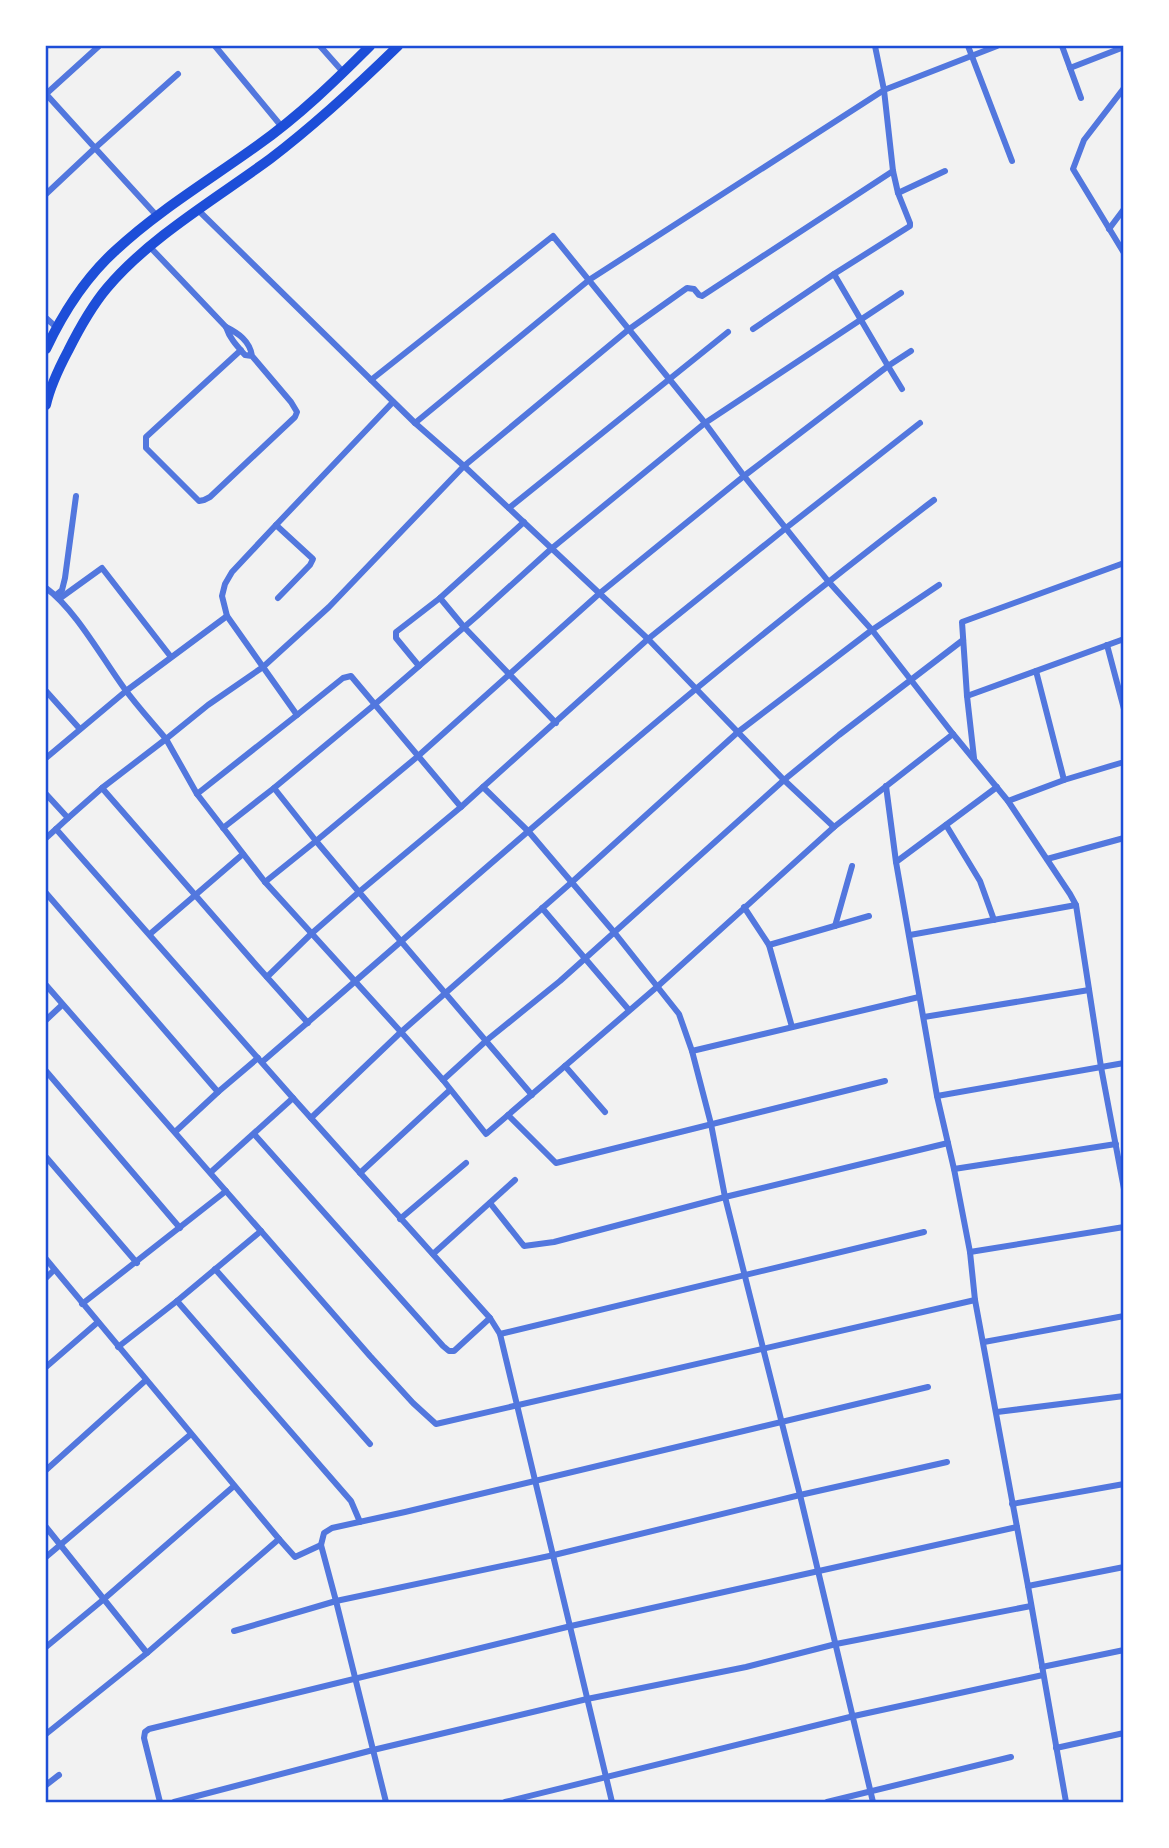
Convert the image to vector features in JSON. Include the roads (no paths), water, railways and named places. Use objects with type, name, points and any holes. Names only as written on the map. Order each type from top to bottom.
[{"type":"main road","points":[[46,349],[56,327],[91,276],[116,250],[157,216],[282,127],[370,46]]},
{"type":"main road","points":[[46,405],[61,363],[80,326],[106,289],[129,264],[309,128],[398,46]]},
{"type":"street","points":[[99,46],[46,94],[157,216]]},
{"type":"street","points":[[215,46],[282,127]]},
{"type":"street","points":[[320,46],[343,72]]},
{"type":"street","points":[[753,329],[834,274],[909,228],[911,223],[898,193],[893,171],[884,90],[875,46]]},
{"type":"street","points":[[968,46],[1012,161]]},
{"type":"street","points":[[415,423],[589,280],[884,90],[997,46]]},
{"type":"street","points":[[1062,46],[1081,98]]},
{"type":"street","points":[[1070,68],[1124,47]]},
{"type":"street","points":[[46,194],[178,74]]},
{"type":"street","points":[[1124,88],[1084,140],[1073,169],[1124,253]]},
{"type":"street","points":[[46,838],[103,788],[208,705],[263,667],[329,607],[464,466],[628,330],[687,288],[694,289],[702,296],[893,171]]},
{"type":"street","points":[[898,193],[945,171]]},
{"type":"street","points":[[1109,229],[1124,209]]},
{"type":"street","points":[[198,210],[415,423],[648,639],[695,690],[834,827]]},
{"type":"street","points":[[371,380],[553,236],[705,423],[828,581],[872,630],[1008,801],[1076,905],[1101,1067],[1124,1189]]},
{"type":"street","points":[[150,247],[226,327],[243,339],[251,349],[252,356],[297,412],[295,417],[210,497],[199,501],[146,448],[146,437],[241,350]]},
{"type":"street","points":[[834,274],[902,389]]},
{"type":"street","points":[[223,828],[374,705],[551,549],[705,423],[901,293]]},
{"type":"street","points":[[46,318],[56,327]]},
{"type":"street","points":[[226,327],[230,338],[245,355],[252,356]]},
{"type":"street","points":[[509,508],[728,332]]},
{"type":"street","points":[[265,882],[417,757],[600,593],[744,476],[911,351]]},
{"type":"street","points":[[297,715],[227,616],[222,596],[225,584],[232,572],[393,402]]},
{"type":"street","points":[[267,977],[311,934],[461,807],[648,639],[786,527],[920,424]]},
{"type":"street","points":[[57,597],[65,578],[76,496]]},
{"type":"street","points":[[175,1132],[218,1093],[308,1023],[695,690],[828,581],[934,500]]},
{"type":"street","points":[[419,666],[396,638],[396,632],[440,598],[524,522]]},
{"type":"street","points":[[276,525],[313,559],[278,598]]},
{"type":"street","points":[[974,760],[962,622],[1124,562]]},
{"type":"street","points":[[57,597],[102,568],[171,657]]},
{"type":"street","points":[[311,1118],[401,1032],[738,732],[872,630],[939,584]]},
{"type":"street","points":[[46,588],[80,625],[126,691],[166,739],[197,794],[265,882],[401,1032],[486,1134],[658,986],[834,827],[953,734]]},
{"type":"street","points":[[440,598],[464,627],[556,723]]},
{"type":"street","points":[[46,758],[126,691],[227,616]]},
{"type":"street","points":[[967,696],[1124,639]]},
{"type":"street","points":[[443,1080],[487,1040],[560,981],[785,780],[963,640]]},
{"type":"street","points":[[1107,645],[1124,709]]},
{"type":"street","points":[[1036,671],[1064,780]]},
{"type":"street","points":[[197,794],[347,676],[355,680],[461,807]]},
{"type":"street","points":[[46,691],[79,728]]},
{"type":"street","points":[[1008,801],[1124,762]]},
{"type":"street","points":[[886,786],[919,997],[970,1252],[975,1300],[1066,1802]]},
{"type":"street","points":[[483,787],[529,832],[679,1014],[692,1051],[711,1124],[725,1197],[873,1802]]},
{"type":"street","points":[[896,862],[997,787]]},
{"type":"street","points":[[103,788],[308,1023]]},
{"type":"street","points":[[274,788],[531,1095]]},
{"type":"street","points":[[46,794],[68,818]]},
{"type":"street","points":[[946,825],[980,881],[993,920]]},
{"type":"street","points":[[56,829],[490,1318],[500,1334],[612,1802]]},
{"type":"street","points":[[1047,859],[1124,838]]},
{"type":"street","points":[[150,934],[243,854]]},
{"type":"street","points":[[835,926],[852,866]]},
{"type":"street","points":[[46,893],[218,1093]]},
{"type":"street","points":[[910,935],[1076,905]]},
{"type":"street","points":[[744,907],[769,946],[792,1027]]},
{"type":"street","points":[[542,908],[629,1010]]},
{"type":"street","points":[[769,946],[869,916]]},
{"type":"street","points":[[46,985],[370,1356],[436,1424],[975,1300]]},
{"type":"street","points":[[924,1017],[1089,989]]},
{"type":"street","points":[[692,1051],[919,997]]},
{"type":"street","points":[[46,1020],[62,1005]]},
{"type":"street","points":[[937,1096],[1124,1063]]},
{"type":"street","points":[[565,1066],[605,1112]]},
{"type":"street","points":[[46,1071],[180,1228]]},
{"type":"street","points":[[508,1115],[556,1163],[885,1080]]},
{"type":"street","points":[[360,1173],[450,1090]]},
{"type":"street","points":[[211,1172],[293,1098]]},
{"type":"street","points":[[254,1134],[449,1351],[454,1351],[490,1318]]},
{"type":"street","points":[[490,1203],[524,1246],[554,1242],[948,1143]]},
{"type":"street","points":[[954,1169],[1116,1144]]},
{"type":"street","points":[[46,1157],[137,1263]]},
{"type":"street","points":[[400,1219],[466,1163]]},
{"type":"street","points":[[433,1254],[515,1180]]},
{"type":"street","points":[[82,1304],[226,1191]]},
{"type":"street","points":[[970,1252],[1124,1227]]},
{"type":"street","points":[[118,1347],[261,1231]]},
{"type":"street","points":[[500,1334],[924,1232]]},
{"type":"street","points":[[46,1259],[295,1557],[321,1545]]},
{"type":"street","points":[[215,1269],[370,1444]]},
{"type":"street","points":[[46,1278],[54,1270]]},
{"type":"street","points":[[177,1301],[351,1501],[360,1522]]},
{"type":"street","points":[[984,1342],[1124,1316]]},
{"type":"street","points":[[46,1367],[98,1321]]},
{"type":"street","points":[[46,1470],[146,1380]]},
{"type":"street","points":[[386,1802],[321,1545],[324,1533],[332,1528],[928,1387]]},
{"type":"street","points":[[997,1412],[1124,1396]]},
{"type":"street","points":[[46,1557],[191,1434]]},
{"type":"street","points":[[234,1631],[336,1601],[554,1555],[947,1462]]},
{"type":"street","points":[[1012,1504],[1124,1484]]},
{"type":"street","points":[[46,1647],[234,1486]]},
{"type":"street","points":[[46,1527],[147,1653]]},
{"type":"street","points":[[160,1802],[144,1738],[149,1729],[571,1626],[1017,1527]]},
{"type":"street","points":[[46,1734],[147,1653],[279,1539]]},
{"type":"street","points":[[1028,1586],[1124,1567]]},
{"type":"street","points":[[174,1802],[373,1750],[587,1699],[746,1667],[836,1644],[1031,1606]]},
{"type":"street","points":[[505,1802],[1124,1650]]},
{"type":"street","points":[[1056,1748],[1124,1733]]},
{"type":"street","points":[[827,1802],[1011,1757]]},
{"type":"street","points":[[46,1785],[59,1775]]}]
